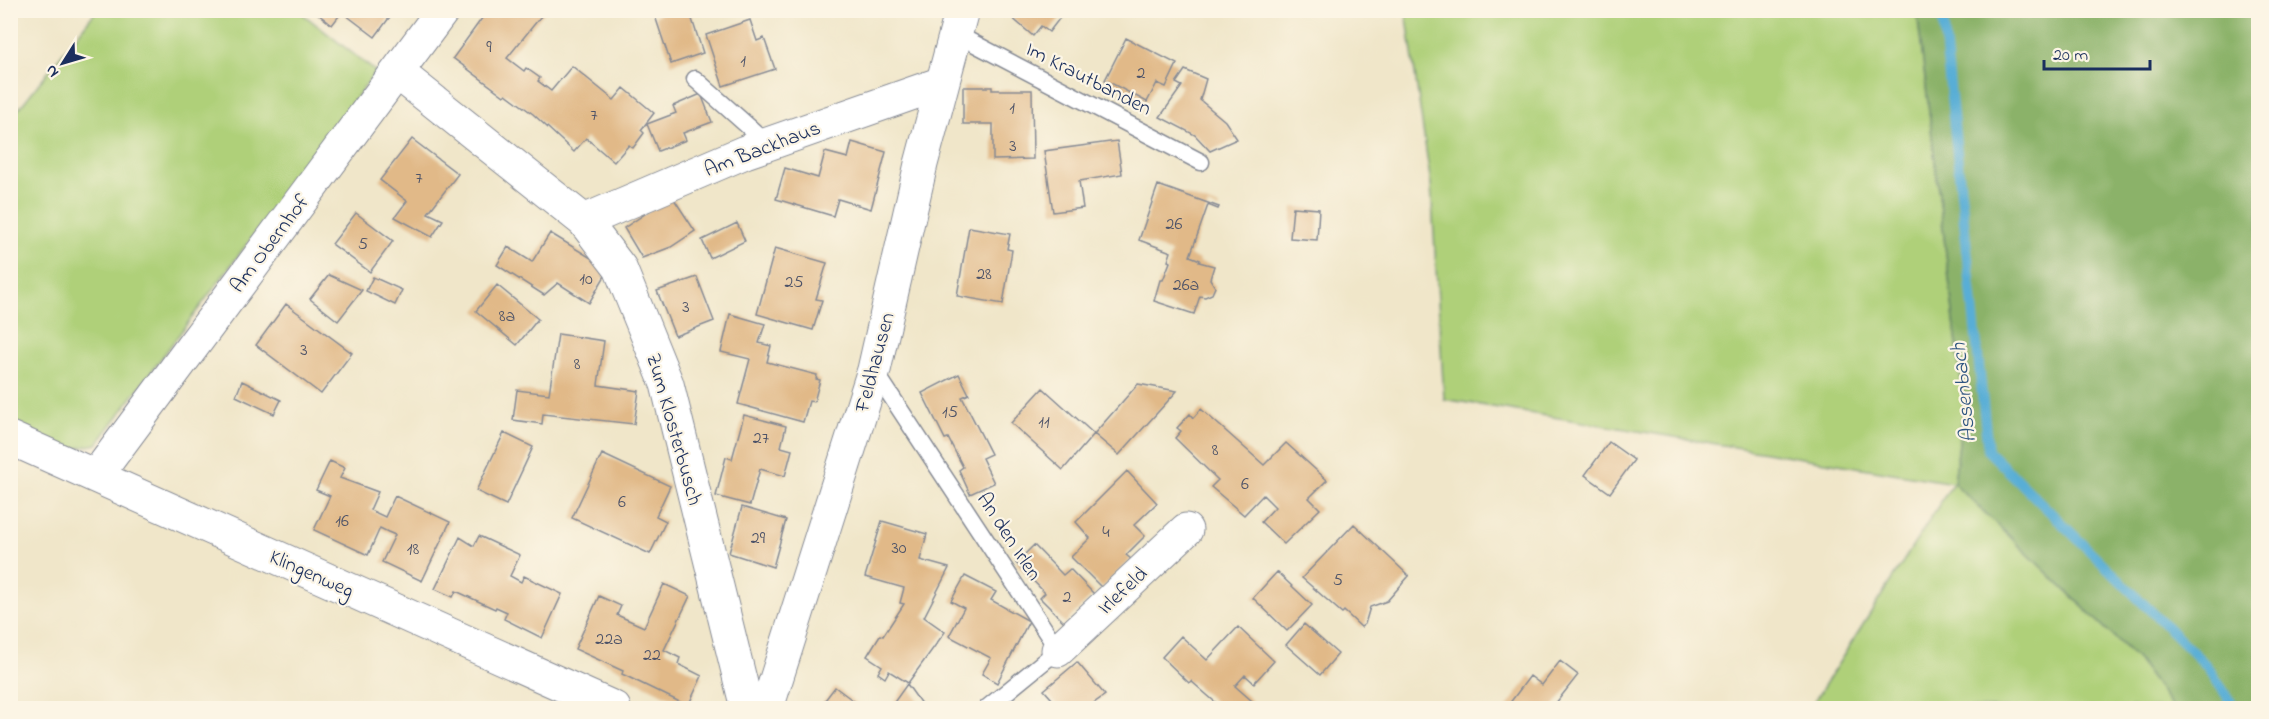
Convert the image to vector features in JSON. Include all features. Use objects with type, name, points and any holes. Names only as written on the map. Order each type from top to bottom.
[{"type":"street","name":"Am Obernhof","points":[[96,476],[443,10]]},
{"type":"street","name":"Feldhausen","points":[[767,708],[874,370],[914,190],[959,22]]},
{"type":"street","name":"Zum Klosterbusch","points":[[397,72],[584,222],[620,268],[667,384],[747,708]]},
{"type":"street","name":"Am Backhaus","points":[[584,222],[768,144],[942,83]]},
{"type":"street","name":"Klingenweg","points":[[10,438],[614,708]]},
{"type":"street","name":"Irlefeld","points":[[1058,650],[1186,530]]},
{"type":"lane","name":"Im Krautbanden","points":[[959,22],[1201,162]]},
{"type":"lane","points":[[695,79],[768,144]]},
{"type":"lane","name":"An den Irlen","points":[[874,370],[1058,650]]},
{"type":"lane","points":[[987,708],[1058,650]]},
{"type":"green space","points":[[96,11],[299,11],[376,72],[97,444],[64,451],[11,423],[10,120]]},
{"type":"green space","points":[[1406,11],[1917,11],[1964,404],[1954,483],[2137,659],[2173,708],[1810,708],[1953,483],[1444,399],[1431,185]]},
{"type":"green space","points":[[1917,11],[2258,11],[2258,708],[2173,708],[2137,659],[1954,483],[1964,404]]},
{"type":"building","points":[[313,10],[395,10],[375,37],[342,12],[332,25]]},
{"type":"building","points":[[488,10],[546,10],[507,58],[524,71],[526,68],[540,78],[538,81],[551,91],[572,66],[614,100],[624,88],[654,113],[641,130],[644,133],[633,148],[629,145],[614,162],[586,138],[574,152],[533,114],[506,94],[504,96],[453,58]]},
{"type":"building","points":[[670,10],[689,10],[703,53],[671,64],[655,16]]},
{"type":"building","points":[[1003,10],[1066,10],[1049,32],[1041,26],[1033,36]]},
{"type":"building","points":[[750,20],[757,41],[764,38],[775,69],[723,86],[706,35]]},
{"type":"building","points":[[1126,38],[1177,64],[1166,87],[1157,83],[1147,102],[1105,80]]},
{"type":"building","points":[[1185,70],[1206,79],[1200,100],[1225,121],[1237,139],[1210,151],[1195,135],[1160,117],[1182,86],[1176,83]]},
{"type":"building","points":[[963,87],[1032,90],[1033,159],[993,160],[993,124],[963,124]]},
{"type":"building","points":[[701,94],[712,122],[683,133],[686,140],[658,151],[647,124],[676,113],[673,106]]},
{"type":"building","points":[[412,139],[458,174],[428,213],[443,220],[432,237],[395,217],[407,201],[380,180]]},
{"type":"building","points":[[1117,141],[1122,174],[1079,181],[1083,208],[1053,212],[1044,151]]},
{"type":"building","points":[[852,142],[886,152],[871,209],[838,199],[833,216],[776,199],[785,168],[818,178],[825,152],[848,158]]},
{"type":"building","points":[[1158,185],[1219,207],[1218,209],[1208,205],[1190,256],[1200,260],[1199,262],[1214,266],[1210,279],[1215,287],[1212,294],[1205,297],[1200,296],[1194,314],[1154,301],[1160,280],[1163,280],[1170,262],[1168,261],[1171,252],[1139,240]]},
{"type":"building","points":[[672,196],[695,231],[671,247],[642,258],[624,228]]},
{"type":"building","points":[[1293,207],[1319,209],[1317,240],[1290,238]]},
{"type":"building","points":[[356,213],[393,241],[370,272],[332,244]]},
{"type":"building","points":[[737,223],[745,241],[710,258],[702,240]]},
{"type":"building","points":[[969,227],[1010,234],[1007,249],[1012,250],[1003,304],[957,296]]},
{"type":"building","points":[[550,233],[609,269],[589,303],[558,283],[544,295],[497,265],[508,247],[532,262]]},
{"type":"building","points":[[775,248],[827,263],[816,299],[822,300],[813,330],[757,314]]},
{"type":"building","points":[[329,275],[362,290],[338,321],[310,299]]},
{"type":"building","points":[[373,277],[402,290],[395,305],[366,291]]},
{"type":"building","points":[[697,277],[714,321],[675,336],[657,291]]},
{"type":"building","points":[[497,285],[538,319],[517,345],[476,311]]},
{"type":"building","points":[[286,304],[352,353],[321,394],[256,345]]},
{"type":"building","points":[[730,314],[765,324],[759,343],[771,346],[767,362],[817,375],[816,379],[820,380],[814,402],[809,401],[803,422],[738,404],[750,359],[721,352]]},
{"type":"building","points":[[558,334],[604,341],[598,385],[639,391],[634,424],[543,414],[542,424],[513,420],[517,390],[549,394]]},
{"type":"building","points":[[959,374],[969,394],[962,397],[991,454],[982,458],[994,483],[970,494],[959,470],[963,467],[948,438],[945,439],[922,393]]},
{"type":"building","points":[[242,381],[281,400],[274,414],[236,396]]},
{"type":"building","points":[[1138,384],[1177,391],[1119,455],[1094,434]]},
{"type":"building","points":[[1043,388],[1094,434],[1063,470],[1011,423]]},
{"type":"building","points":[[1201,409],[1264,465],[1286,443],[1327,480],[1309,498],[1320,509],[1284,544],[1261,522],[1275,507],[1263,495],[1244,515],[1211,487],[1218,480],[1175,438],[1181,431],[1177,428],[1190,414],[1193,418]]},
{"type":"building","points":[[744,415],[786,426],[781,447],[792,450],[785,476],[760,469],[750,505],[716,496],[726,457],[732,459]]},
{"type":"building","points":[[504,433],[533,447],[506,505],[476,491]]},
{"type":"building","points":[[1609,442],[1634,460],[1610,493],[1585,475]]},
{"type":"building","points":[[602,454],[670,486],[656,516],[666,521],[650,554],[572,518]]},
{"type":"building","points":[[330,461],[345,468],[340,478],[378,492],[370,510],[385,517],[395,496],[450,522],[422,581],[382,562],[395,535],[380,528],[368,555],[314,530],[330,496],[316,490]]},
{"type":"building","points":[[1127,471],[1157,503],[1134,525],[1145,536],[1126,555],[1131,559],[1102,588],[1071,557],[1090,538],[1076,522]]},
{"type":"building","points":[[742,507],[786,520],[773,567],[729,553]]},
{"type":"building","points":[[882,521],[927,534],[920,560],[949,568],[924,617],[945,632],[908,683],[889,671],[885,678],[878,673],[882,666],[867,656],[904,604],[900,603],[904,588],[865,577]]},
{"type":"building","points":[[1354,524],[1409,576],[1387,601],[1370,607],[1365,624],[1361,627],[1302,578]]},
{"type":"building","points":[[479,536],[520,555],[510,576],[521,582],[524,576],[562,594],[542,638],[504,619],[507,612],[456,591],[453,597],[435,589],[460,537],[474,546]]},
{"type":"building","points":[[1034,545],[1063,575],[1070,569],[1094,594],[1065,623],[1040,598],[1045,593],[1016,563]]},
{"type":"building","points":[[1277,572],[1312,605],[1287,631],[1253,598]]},
{"type":"building","points":[[965,576],[996,592],[991,600],[1029,621],[997,683],[982,674],[991,658],[949,636],[964,608],[951,601]]},
{"type":"building","points":[[664,584],[690,596],[664,650],[680,658],[678,664],[702,676],[688,706],[622,674],[623,671],[575,649],[599,596],[621,606],[617,615],[644,627]]},
{"type":"building","points":[[1304,624],[1338,654],[1320,675],[1286,645]]},
{"type":"building","points":[[1238,627],[1274,661],[1254,683],[1245,675],[1235,686],[1252,701],[1244,708],[1222,708],[1191,681],[1189,683],[1162,657],[1181,636],[1207,660]]},
{"type":"building","points":[[1560,661],[1578,675],[1552,708],[1506,708],[1530,676],[1542,685]]},
{"type":"building","points":[[1077,662],[1105,695],[1094,703],[1098,708],[1060,708],[1044,690]]},
{"type":"building","points":[[907,684],[924,708],[890,708]]},
{"type":"building","points":[[835,687],[863,708],[819,708]]},
{"type":"waterway","name":"Assenbach","points":[[1942,10],[1988,451],[2206,665],[2235,708]]}]
